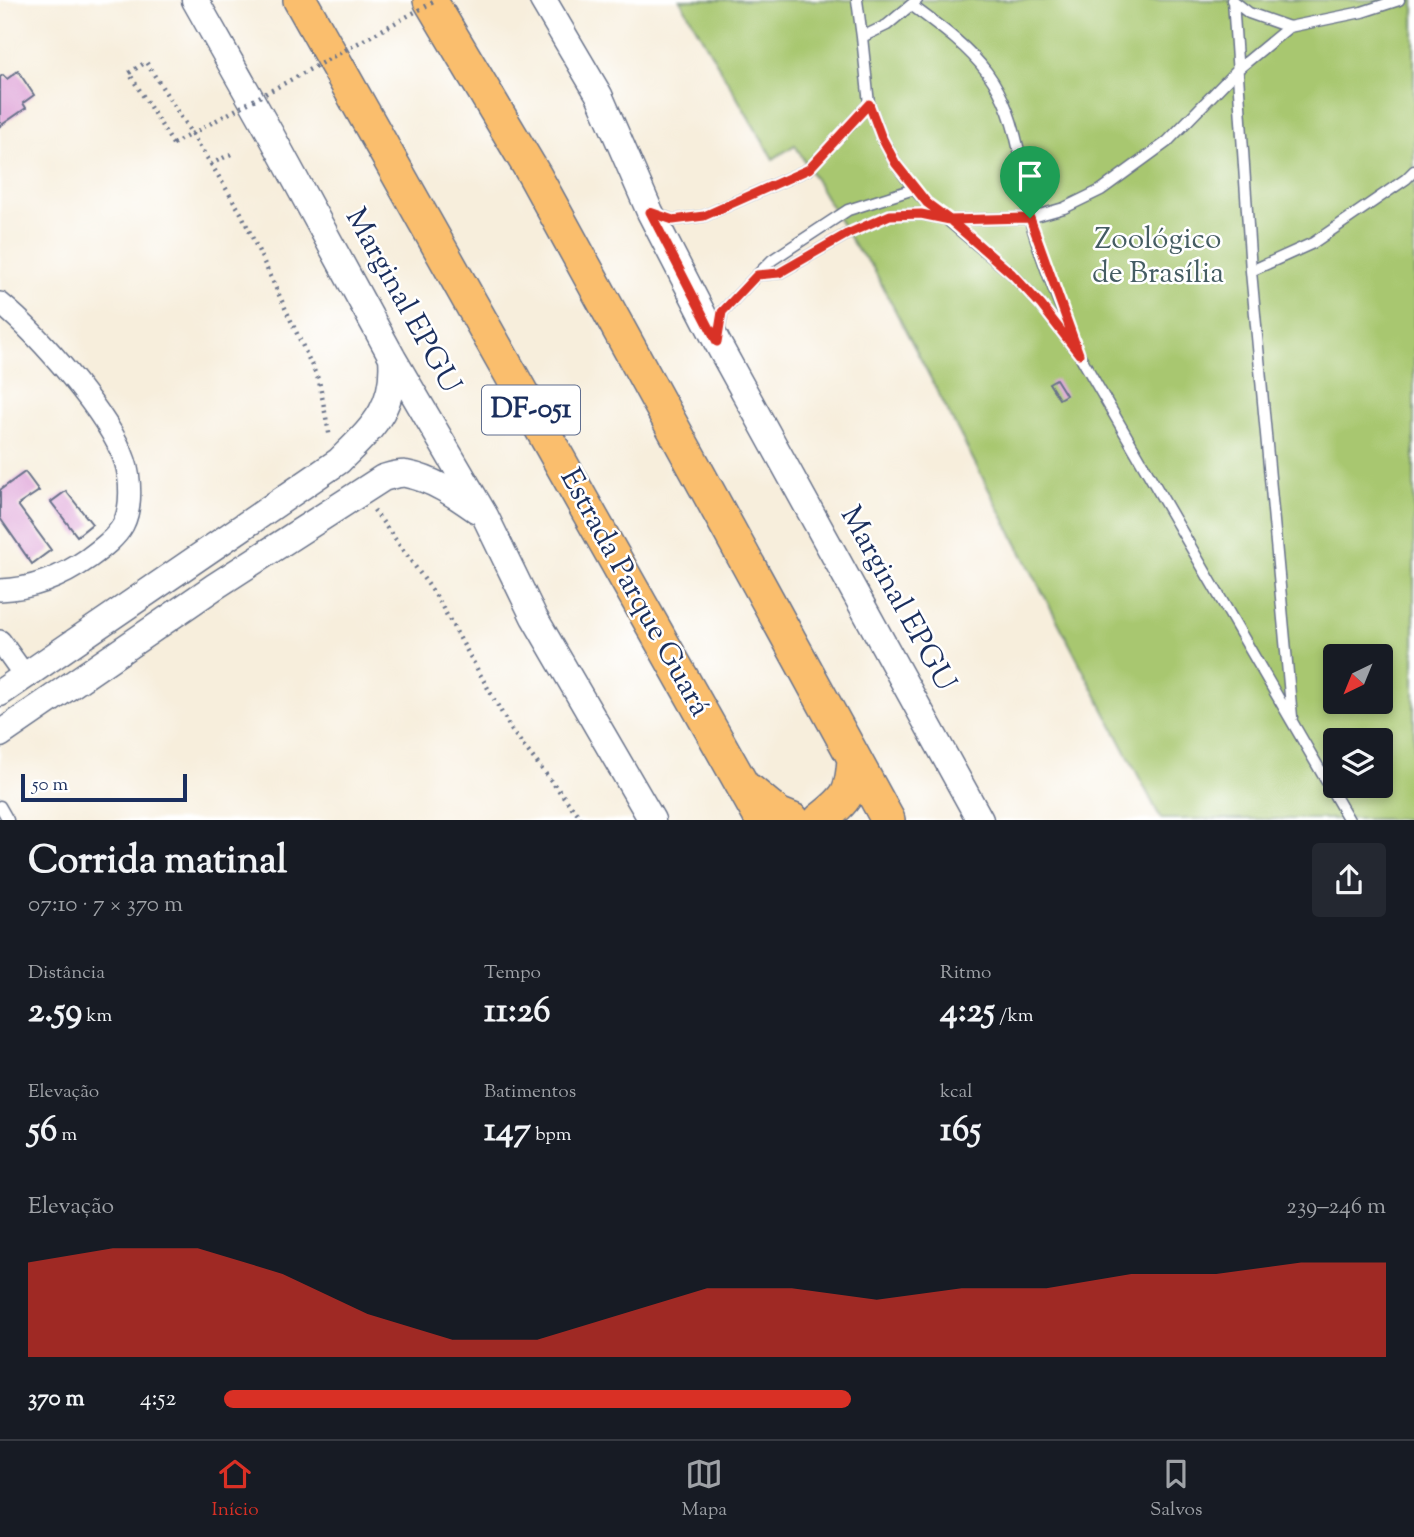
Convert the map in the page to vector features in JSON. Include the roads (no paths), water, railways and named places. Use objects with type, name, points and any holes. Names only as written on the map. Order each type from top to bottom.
[{"type":"highway","name":"Estrada Parque Guará","points":[[299,0],[762,820]]},
{"type":"highway","points":[[430,0],[535,176],[888,820]]},
{"type":"highway","points":[[820,820],[841,802],[853,785],[854,758]]},
{"type":"highway","points":[[743,785],[778,814],[793,820]]},
{"type":"street","name":"Marginal EPGU","points":[[195,0],[271,133],[392,357],[485,516],[534,617],[652,820]]},
{"type":"street","name":"Marginal EPGU","points":[[543,0],[599,95],[650,212],[717,342],[980,820]]},
{"type":"street","points":[[0,303],[83,392],[111,433],[125,462],[129,483],[124,524],[109,542],[71,570],[52,579],[36,585],[0,590]]},
{"type":"street","points":[[0,693],[339,461],[367,433],[386,405],[394,377],[392,357]]},
{"type":"street","points":[[0,734],[214,587],[383,478],[403,473],[447,488],[485,516]]},
{"type":"street","points":[[0,641],[25,676]]},
{"type":"lane","points":[[857,0],[869,104],[881,136],[896,164],[927,203],[1012,274],[1041,305],[1079,354],[1349,820]]},
{"type":"lane","points":[[1233,0],[1249,13],[1289,27]]},
{"type":"lane","points":[[1233,0],[1251,271],[1292,719]]},
{"type":"lane","points":[[757,275],[779,273],[847,234],[890,215],[921,214],[950,220],[1030,218],[1064,208],[1121,176],[1167,142],[1237,71],[1289,27],[1362,12],[1399,0]]},
{"type":"lane","points":[[862,37],[887,25],[914,3],[977,57],[995,81],[1015,135],[1030,218],[1079,354]]},
{"type":"lane","points":[[650,212],[673,220],[704,216],[809,169],[869,104]]},
{"type":"lane","points":[[1251,271],[1313,243],[1406,179],[1414,170]]},
{"type":"lane","points":[[717,342],[722,312],[772,260],[848,210],[914,189]]},
{"type":"lane","points":[[0,806],[8,820]]},
{"type":"park label","name":"Zoológico de Brasília","points":[[1158,257]]}]
